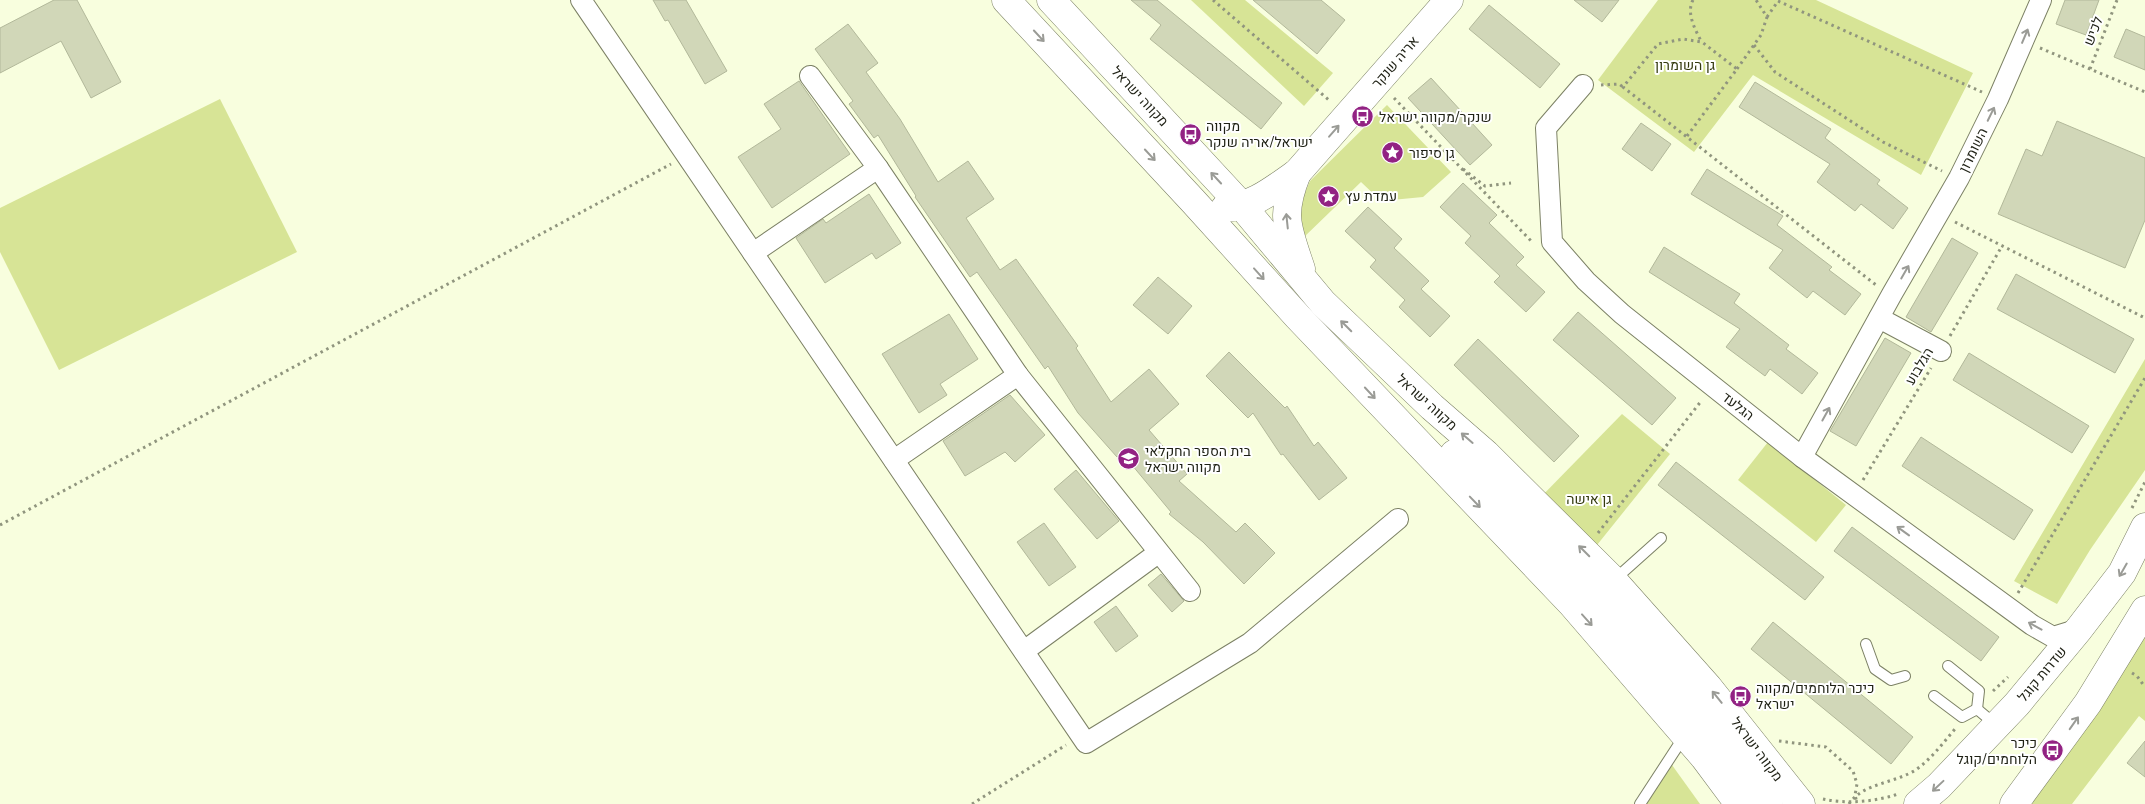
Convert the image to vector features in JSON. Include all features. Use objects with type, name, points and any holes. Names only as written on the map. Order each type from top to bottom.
[{"type":"main road","points":[[1006,0],[1298,317],[1572,604],[1685,734],[1739,804]]},
{"type":"main road","name":"מקווה ישראל","points":[[1051,0],[1242,206],[1306,284],[1352,333],[1432,408],[1486,454],[1611,578],[1708,686],[1801,804]]},
{"type":"main road","name":"אריה שנקר","points":[[1193,201],[1205,207],[1218,209],[1242,206],[1267,194],[1297,172],[1449,0]]},
{"type":"main road","points":[[1297,172],[1286,207],[1286,223],[1306,284]]},
{"type":"main road","points":[[1432,408],[1443,443]]},
{"type":"main road","points":[[1404,430],[1443,443],[1546,544],[1701,716],[1769,804]]},
{"type":"main road","name":"שדרות קוגל","points":[[1910,798],[1939,786],[1987,718],[2079,629],[2122,573],[2137,520]]},
{"type":"main road","points":[[2014,804],[2088,703],[2145,610]]},
{"type":"main road","points":[[1704,757],[1729,804]]},
{"type":"street","points":[[581,0],[1086,743],[1250,643],[1398,519]]},
{"type":"street","name":"השומרון","points":[[1802,457],[1892,294],[1959,178],[1998,99],[2040,0]]},
{"type":"street","points":[[810,76],[878,168],[1018,375],[1190,591]]},
{"type":"street","name":"הגלעד","points":[[1583,85],[1546,128],[1552,242],[1586,281],[1622,314],[1802,457],[2032,625],[2053,637],[2079,629]]},
{"type":"street","points":[[753,253],[878,168]]},
{"type":"street","points":[[1879,318],[1941,351]]},
{"type":"street","points":[[894,460],[1018,375]]},
{"type":"street","points":[[1024,651],[1158,553]]},
{"type":"lane","points":[[1611,578],[1623,572],[1661,538]]},
{"type":"lane","points":[[1866,644],[1874,669],[1891,680],[1905,676]]},
{"type":"lane","points":[[1934,696],[1962,717],[1987,718],[1979,691],[1948,666]]},
{"type":"lane","points":[[1640,804],[1685,734]]},
{"type":"path","points":[[1213,0],[1347,116]]},
{"type":"path","points":[[1693,0],[1690,6],[1694,27],[1702,42],[1737,69]]},
{"type":"path","points":[[1756,0],[1767,17]]},
{"type":"path","points":[[1687,136],[1761,35],[1767,17],[1778,0],[1998,99]]},
{"type":"path","name":"לכיש","points":[[2090,69],[2117,0]]},
{"type":"path","points":[[1702,42],[1683,39],[1658,44],[1623,87],[1870,282],[1892,294]]},
{"type":"path","points":[[2023,41],[2145,92]]},
{"type":"path","points":[[1754,45],[1775,72],[1800,89],[1883,142],[1959,178]]},
{"type":"path","points":[[1378,81],[1453,161],[1485,186],[1510,183]]},
{"type":"path","points":[[0,525],[687,156]]},
{"type":"path","points":[[1938,214],[2145,318]]},
{"type":"path","name":"הגלבוע","points":[[1854,495],[2002,246]]},
{"type":"path","points":[[2009,608],[2145,378]]},
{"type":"path","points":[[1583,550],[1713,386]]},
{"type":"path","points":[[2137,520],[2145,482]]},
{"type":"path","points":[[972,804],[1081,735]]},
{"type":"path","points":[[1754,744],[1773,740],[1826,747],[1853,770],[1857,784],[1855,794],[1849,804]]},
{"type":"path","points":[[1855,794],[1857,804],[1884,799],[1910,798]]},
{"type":"green space","points":[[1191,0],[1245,0],[1333,73],[1304,106]]},
{"type":"green space","name":"גן השומרון","points":[[1658,0],[1816,0],[1973,73],[1921,175],[1753,75],[1694,152],[1598,80]]},
{"type":"green space","points":[[220,99],[297,252],[59,370],[0,252],[0,208]]},
{"type":"green space","points":[[1387,105],[1451,172],[1423,197],[1381,201],[1361,182],[1303,238],[1300,204],[1310,181]]},
{"type":"green space","points":[[2145,359],[2145,470],[2090,550],[2057,604],[2014,581]]},
{"type":"green space","name":"גן אישה","points":[[1622,414],[1670,454],[1589,555],[1536,502]]},
{"type":"green space","points":[[1768,442],[1846,505],[1816,542],[1738,480]]},
{"type":"green space","points":[[2145,626],[2145,721],[2139,716],[2072,804],[2030,804]]},
{"type":"green space","points":[[1672,765],[1700,804],[1646,804]]},
{"type":"building","points":[[54,0],[77,0],[121,82],[91,98],[61,41],[0,73],[0,28]]},
{"type":"building","points":[[653,0],[686,0],[727,71],[705,84],[668,20],[665,21]]},
{"type":"building","points":[[1131,0],[1157,0],[1282,103],[1261,129],[1150,39],[1161,25]]},
{"type":"building","points":[[1253,0],[1321,0],[1345,20],[1317,54]]},
{"type":"building","points":[[1574,0],[1619,0],[1602,22]]},
{"type":"building","points":[[2065,0],[2099,0],[2086,35],[2056,24]]},
{"type":"building","points":[[1489,5],[1560,64],[1540,88],[1469,29]]},
{"type":"building","points":[[848,24],[878,63],[866,72],[900,119],[938,182],[968,161],[994,199],[966,218],[1000,270],[1016,259],[1078,346],[1076,348],[1111,402],[1149,369],[1179,404],[1149,430],[1187,474],[1179,481],[1236,532],[1245,523],[1275,553],[1244,584],[1203,542],[1169,514],[1171,512],[1122,453],[1117,457],[1078,413],[1048,366],[1045,369],[977,272],[970,277],[915,197],[878,135],[874,138],[849,104],[853,101],[815,49]]},
{"type":"building","points":[[2126,29],[2145,37],[2145,70],[2114,57]]},
{"type":"building","points":[[1431,78],[1492,145],[1470,165],[1408,98]]},
{"type":"building","points":[[799,81],[850,154],[772,208],[738,157],[781,129],[764,104]]},
{"type":"building","points":[[1755,82],[1831,129],[1825,138],[1880,180],[1877,184],[1908,208],[1893,229],[1861,204],[1855,211],[1817,182],[1830,164],[1739,107]]},
{"type":"building","points":[[2057,121],[2145,158],[2145,220],[2125,268],[1998,214],[2026,149],[2042,156]]},
{"type":"building","points":[[1641,123],[1671,144],[1652,171],[1622,149]]},
{"type":"building","points":[[1707,169],[1783,216],[1777,225],[1832,267],[1829,270],[1861,294],[1845,315],[1813,291],[1807,298],[1769,268],[1783,250],[1691,194]]},
{"type":"building","points":[[1463,183],[1497,215],[1489,223],[1524,257],[1516,265],[1545,292],[1526,312],[1494,282],[1500,276],[1465,243],[1471,236],[1440,207]]},
{"type":"building","points":[[869,194],[901,243],[876,259],[872,253],[825,283],[796,238],[823,219],[826,223]]},
{"type":"building","points":[[1368,207],[1402,239],[1394,248],[1429,281],[1421,289],[1450,316],[1430,337],[1399,307],[1405,300],[1370,267],[1376,260],[1345,231]]},
{"type":"building","points":[[1952,238],[1978,253],[1931,332],[1906,317]]},
{"type":"building","points":[[1664,247],[1740,294],[1734,303],[1789,345],[1786,349],[1818,373],[1802,394],[1770,369],[1765,376],[1726,347],[1740,329],[1649,272]]},
{"type":"building","points":[[2016,274],[2134,339],[2115,373],[1997,309]]},
{"type":"building","points":[[1158,277],[1192,306],[1168,334],[1133,305]]},
{"type":"building","points":[[1578,312],[1676,398],[1652,425],[1553,340]]},
{"type":"building","points":[[949,314],[978,359],[940,384],[947,395],[919,413],[882,354]]},
{"type":"building","points":[[1885,338],[1911,353],[1856,446],[1830,431]]},
{"type":"building","points":[[1478,339],[1579,436],[1554,462],[1454,365]]},
{"type":"building","points":[[1229,352],[1285,408],[1287,406],[1314,446],[1318,442],[1347,478],[1319,500],[1283,454],[1281,455],[1253,413],[1248,418],[1206,376]]},
{"type":"building","points":[[1969,353],[2089,426],[2072,453],[1953,380]]},
{"type":"building","points":[[1010,395],[1045,435],[1015,462],[1005,452],[965,476],[943,441]]},
{"type":"building","points":[[1921,437],[2033,510],[2014,540],[1902,466]]},
{"type":"building","points":[[1676,462],[1824,577],[1805,600],[1658,485]]},
{"type":"building","points":[[1076,470],[1119,521],[1097,539],[1054,489]]},
{"type":"building","points":[[1044,523],[1076,567],[1049,586],[1017,542]]},
{"type":"building","points":[[1852,527],[1999,637],[1981,661],[1834,551]]},
{"type":"building","points":[[1161,574],[1184,601],[1172,612],[1148,585]]},
{"type":"building","points":[[1116,606],[1138,636],[1116,652],[1094,622]]},
{"type":"building","points":[[1773,622],[1913,737],[1891,764],[1751,649]]},
{"type":"building","points":[[2145,741],[2145,777],[2127,763]]},
{"type":"place","name":"שנקר/מקווה ישראל","points":[[1363,117]]},
{"type":"place","name":"מקווה ישראל/אריה שנקר","points":[[1190,134]]},
{"type":"place","name":"גן סיפור","points":[[1393,153]]},
{"type":"place","name":"עמדת עץ","points":[[1329,196]]},
{"type":"place","name":"בית הספר החקלאי מקווה ישראל","points":[[1129,459]]},
{"type":"place","name":"כיכר הלוחמים/מקווה ישראל","points":[[1740,696]]},
{"type":"place","name":"כיכר הלוחמים/קוגל","points":[[2053,751]]}]
